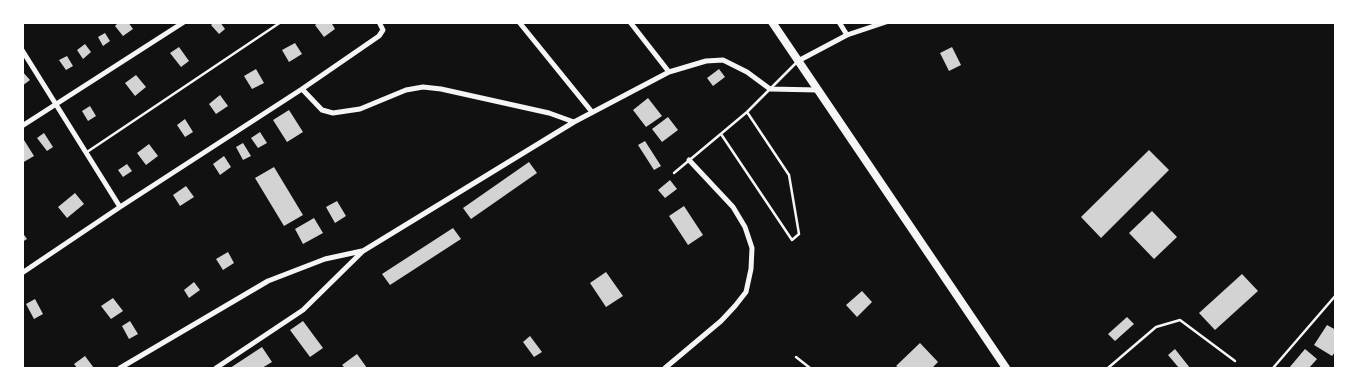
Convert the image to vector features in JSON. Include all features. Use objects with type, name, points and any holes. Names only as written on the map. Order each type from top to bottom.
[{"type":"highway","points":[[772,22],[1006,368]]},
{"type":"street","points":[[22,126],[184,22]]},
{"type":"street","points":[[22,273],[120,206],[302,89],[379,36],[382,30],[379,22]]},
{"type":"street","points":[[519,22],[592,112]]},
{"type":"street","points":[[630,22],[669,72]]},
{"type":"street","points":[[840,22],[847,35]]},
{"type":"street","points":[[798,61],[847,35],[886,22]]},
{"type":"street","points":[[22,50],[120,206]]},
{"type":"street","points":[[216,368],[303,310],[363,251],[574,122],[669,72],[706,60],[724,60],[747,72],[770,89],[818,90]]},
{"type":"street","points":[[302,89],[322,110],[333,113],[360,108],[406,90],[423,87],[441,88],[549,113],[574,122]]},
{"type":"street","points":[[665,368],[736,306],[746,292],[751,269],[752,248],[745,227],[733,207],[689,160]]},
{"type":"street","points":[[120,368],[268,281],[325,259],[363,251]]},
{"type":"lane","points":[[86,153],[281,22]]},
{"type":"lane","points":[[674,173],[747,112],[798,61]]},
{"type":"lane","points":[[721,134],[792,240],[800,234],[789,176],[747,112]]},
{"type":"lane","points":[[1274,368],[1336,295]]},
{"type":"lane","points":[[1108,368],[1156,327],[1180,320],[1235,361]]},
{"type":"lane","points":[[796,357],[810,368]]},
{"type":"building","points":[[119,22],[128,22],[133,29],[123,36],[115,26]]},
{"type":"building","points":[[214,22],[220,22],[225,29],[219,34],[211,25]]},
{"type":"building","points":[[319,22],[331,22],[335,29],[324,37],[315,25]]},
{"type":"building","points":[[105,33],[110,41],[103,46],[98,37]]},
{"type":"building","points":[[295,43],[302,54],[289,62],[282,50]]},
{"type":"building","points":[[85,44],[91,52],[83,59],[77,50]]},
{"type":"building","points":[[179,47],[189,61],[181,67],[170,53]]},
{"type":"building","points":[[952,47],[961,65],[949,71],[940,53]]},
{"type":"building","points":[[67,56],[73,66],[66,70],[59,60]]},
{"type":"building","points":[[256,69],[264,83],[252,89],[244,76]]},
{"type":"building","points":[[719,69],[725,77],[713,86],[707,78]]},
{"type":"building","points":[[22,71],[30,80],[22,86]]},
{"type":"building","points":[[136,75],[146,87],[135,96],[125,83]]},
{"type":"building","points":[[220,95],[228,106],[216,114],[209,104]]},
{"type":"building","points":[[648,98],[662,116],[646,127],[633,110]]},
{"type":"building","points":[[90,106],[96,116],[88,121],[82,111]]},
{"type":"building","points":[[289,110],[303,132],[287,142],[273,120]]},
{"type":"building","points":[[668,117],[678,130],[662,142],[652,129]]},
{"type":"building","points":[[185,119],[193,132],[185,137],[177,125]]},
{"type":"building","points":[[260,132],[267,143],[258,148],[251,138]]},
{"type":"building","points":[[44,133],[53,147],[47,151],[37,138]]},
{"type":"building","points":[[24,140],[34,156],[22,163],[22,141]]},
{"type":"building","points":[[645,141],[661,166],[654,170],[638,145]]},
{"type":"building","points":[[243,143],[251,156],[243,160],[236,147]]},
{"type":"building","points":[[149,144],[158,156],[146,165],[137,153]]},
{"type":"building","points":[[1149,150],[1169,170],[1101,238],[1081,217]]},
{"type":"building","points":[[224,156],[231,167],[220,175],[213,164]]},
{"type":"building","points":[[529,162],[537,173],[471,219],[463,208]]},
{"type":"building","points":[[127,164],[132,171],[123,177],[118,170]]},
{"type":"building","points":[[274,167],[303,215],[284,226],[255,178]]},
{"type":"building","points":[[670,180],[677,189],[665,198],[658,190]]},
{"type":"building","points":[[186,186],[194,197],[180,206],[173,195]]},
{"type":"building","points":[[75,193],[84,204],[67,218],[58,207]]},
{"type":"building","points":[[337,201],[346,216],[335,223],[326,207]]},
{"type":"building","points":[[684,206],[703,235],[688,245],[669,216]]},
{"type":"building","points":[[1152,211],[1177,237],[1154,259],[1129,233]]},
{"type":"building","points":[[314,218],[323,233],[303,244],[295,229]]},
{"type":"building","points":[[453,228],[461,239],[390,285],[382,274]]},
{"type":"building","points":[[22,232],[27,239],[22,242]]},
{"type":"building","points":[[228,252],[234,263],[223,270],[216,259]]},
{"type":"building","points":[[606,272],[623,296],[606,307],[590,283]]},
{"type":"building","points":[[1242,274],[1258,291],[1215,330],[1199,313]]},
{"type":"building","points":[[194,282],[200,290],[189,298],[184,290]]},
{"type":"building","points":[[862,291],[872,302],[857,317],[846,305]]},
{"type":"building","points":[[113,298],[123,311],[111,319],[101,306]]},
{"type":"building","points":[[35,299],[43,314],[34,319],[26,304]]},
{"type":"building","points":[[1127,317],[1134,324],[1115,341],[1108,334]]},
{"type":"building","points":[[130,321],[138,334],[129,339],[122,326]]},
{"type":"building","points":[[303,321],[323,348],[310,357],[290,330]]},
{"type":"building","points":[[1327,325],[1336,330],[1336,351],[1332,356],[1314,345]]},
{"type":"building","points":[[530,336],[542,352],[534,357],[523,342]]},
{"type":"building","points":[[920,343],[938,362],[932,368],[899,368],[896,366]]},
{"type":"building","points":[[262,347],[272,362],[262,368],[230,368]]},
{"type":"building","points":[[1175,349],[1190,368],[1179,368],[1168,355]]},
{"type":"building","points":[[1305,349],[1317,359],[1309,368],[1289,368]]},
{"type":"building","points":[[357,354],[367,368],[345,368],[342,365]]},
{"type":"building","points":[[85,356],[94,368],[77,368],[74,364]]}]
